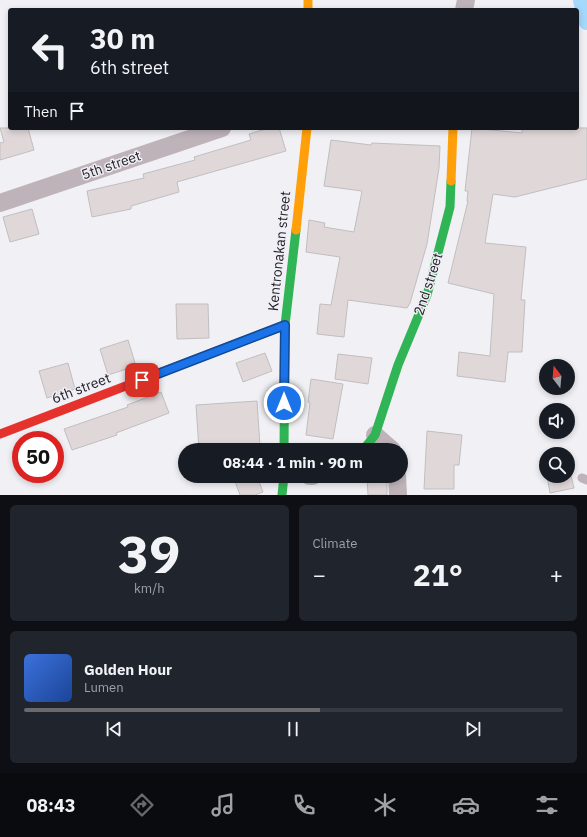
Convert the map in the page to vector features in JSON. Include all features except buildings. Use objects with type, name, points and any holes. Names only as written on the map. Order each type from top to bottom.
[{"type":"street","name":"5th street","points":[[0,203],[216,130]]},
{"type":"street","name":"Kentronakan street","points":[[284,443],[285,325],[307,130]]},
{"type":"street","name":"2nd street","points":[[369,443],[375,435],[398,365],[427,295],[450,207],[453,130]]},
{"type":"street","name":"6th street","points":[[0,434],[285,325]]},
{"type":"street","points":[[375,435],[384,443]]},
{"type":"street","points":[[282,495],[283,483]]},
{"type":"street","points":[[397,483],[398,495]]},
{"type":"waterway","points":[[582,0],[587,21]]},
{"type":"traffic: fast","points":[[369,443],[375,435],[398,365],[427,295],[450,207],[451,181]]},
{"type":"traffic: fast","points":[[284,443],[285,325],[296,230]]},
{"type":"traffic: fast","points":[[282,495],[283,483]]},
{"type":"traffic: slow","points":[[308,0],[308,8]]},
{"type":"traffic: slow","points":[[296,230],[307,130]]},
{"type":"traffic: slow","points":[[451,181],[453,130]]},
{"type":"traffic: jam","points":[[0,434],[285,325]]},
{"type":"route","points":[[142,380],[285,325],[284,403]]}]
